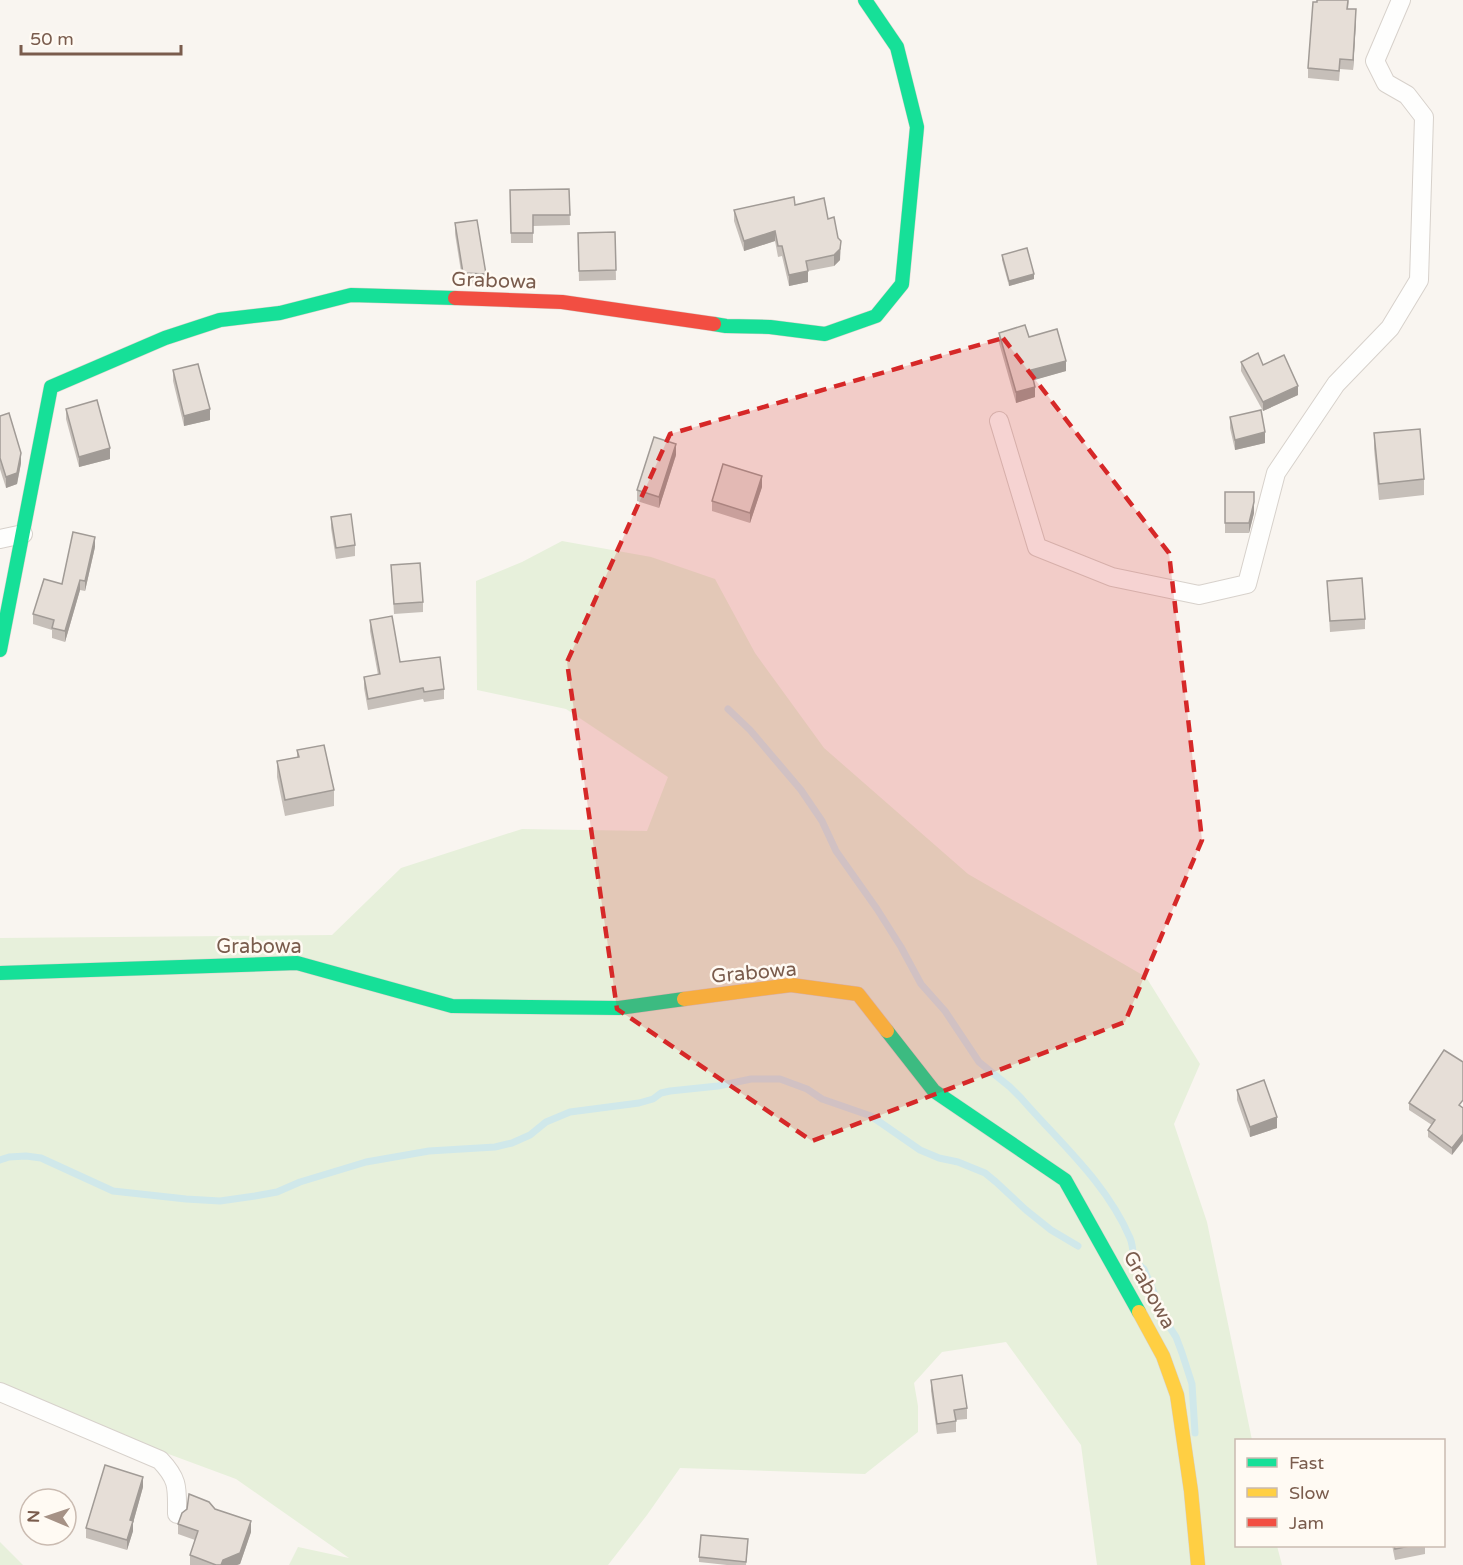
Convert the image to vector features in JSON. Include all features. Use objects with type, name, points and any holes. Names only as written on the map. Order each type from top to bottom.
[{"type":"street","name":"Grabowa","points":[[0,650],[51,387],[165,338],[220,320],[280,313],[351,295],[562,303],[726,326],[770,327],[825,334],[876,316],[902,284],[917,127],[897,47],[865,0]]},
{"type":"street","points":[[999,421],[1037,547],[1112,577],[1199,595],[1247,584],[1276,473],[1336,384],[1390,328],[1419,279],[1424,117],[1407,95],[1386,82],[1375,61],[1401,0]]},
{"type":"street","points":[[0,539],[23,534]]},
{"type":"street","name":"Grabowa","points":[[0,973],[297,963],[452,1006],[619,1008],[790,985],[858,994],[934,1091],[1065,1180],[1163,1356],[1177,1395],[1191,1491],[1198,1565]]},
{"type":"street","points":[[0,1392],[160,1460],[171,1471],[177,1489],[177,1514]]},
{"type":"highlighted area","points":[[1003,338],[1169,553],[1202,840],[1125,1022],[812,1141],[617,1009],[567,662],[670,434]]},
{"type":"green space","points":[[562,541],[651,557],[715,579],[755,653],[824,748],[968,874],[1146,977],[1200,1064],[1174,1124],[1207,1222],[1252,1439],[1235,1439],[1235,1547],[1277,1547],[1282,1565],[1097,1565],[1081,1445],[1006,1342],[942,1352],[914,1383],[918,1406],[918,1432],[865,1474],[680,1468],[608,1565],[289,1565],[298,1547],[349,1558],[236,1479],[0,1390],[0,938],[332,935],[401,868],[522,829],[647,831],[668,777],[566,709],[477,690],[476,581],[522,562]]},
{"type":"green space","points":[[0,1542],[23,1565],[0,1565]]},
{"type":"building","points":[[1348,0],[1347,9],[1356,9],[1353,60],[1340,59],[1339,71],[1308,68],[1313,2]]},
{"type":"building","points":[[569,189],[570,215],[533,215],[533,233],[511,233],[510,190]]},
{"type":"building","points":[[794,197],[795,205],[824,198],[828,219],[834,217],[838,238],[841,241],[840,249],[834,255],[806,261],[808,271],[789,275],[782,246],[778,246],[775,231],[744,241],[734,210]]},
{"type":"building","points":[[477,220],[486,274],[463,273],[455,223]]},
{"type":"building","points":[[615,232],[616,270],[579,271],[578,233]]},
{"type":"building","points":[[1027,248],[1034,274],[1009,281],[1002,255]]},
{"type":"building","points":[[1025,325],[1029,337],[1057,329],[1066,361],[1031,370],[1035,387],[1016,392],[999,333]]},
{"type":"building","points":[[1258,353],[1263,365],[1284,355],[1298,386],[1263,402],[1241,362]]},
{"type":"building","points":[[198,364],[210,409],[184,416],[173,370]]},
{"type":"building","points":[[97,400],[110,448],[79,457],[66,409]]},
{"type":"building","points":[[1261,410],[1265,432],[1235,440],[1230,417]]},
{"type":"building","points":[[9,413],[21,453],[17,473],[6,477],[0,458],[0,416]]},
{"type":"building","points":[[1420,429],[1424,479],[1379,484],[1374,433]]},
{"type":"building","points":[[654,437],[676,444],[659,497],[637,490]]},
{"type":"building","points":[[723,464],[762,476],[750,513],[712,501]]},
{"type":"building","points":[[1225,492],[1254,492],[1249,523],[1225,523]]},
{"type":"building","points":[[351,514],[355,545],[336,548],[331,517]]},
{"type":"building","points":[[73,532],[95,537],[85,581],[80,580],[65,631],[52,628],[54,620],[33,614],[44,579],[62,584]]},
{"type":"building","points":[[420,563],[423,602],[394,604],[391,565]]},
{"type":"building","points":[[1362,578],[1365,619],[1330,621],[1327,581]]},
{"type":"building","points":[[392,616],[400,662],[440,657],[444,689],[424,692],[423,688],[368,699],[364,677],[380,674],[370,620]]},
{"type":"building","points":[[324,745],[334,790],[285,800],[277,761],[299,757],[297,750]]},
{"type":"building","points":[[1444,1050],[1463,1062],[1463,1100],[1459,1105],[1463,1108],[1463,1134],[1452,1148],[1428,1130],[1435,1120],[1409,1103]]},
{"type":"building","points":[[1264,1080],[1277,1117],[1250,1127],[1237,1090]]},
{"type":"building","points":[[962,1375],[967,1408],[954,1410],[956,1421],[937,1424],[931,1380]]},
{"type":"building","points":[[105,1465],[143,1477],[130,1520],[133,1521],[127,1540],[86,1528]]},
{"type":"building","points":[[189,1494],[209,1502],[215,1509],[251,1521],[240,1553],[223,1560],[221,1565],[190,1555],[198,1531],[178,1524],[182,1513],[187,1509]]},
{"type":"building","points":[[701,1535],[748,1539],[746,1562],[699,1557]]},
{"type":"waterway","points":[[728,709],[750,730],[801,790],[822,821],[836,851],[901,947],[921,984],[945,1011],[979,1062],[1021,1098],[1081,1164],[1108,1199],[1130,1238],[1134,1261],[1144,1269],[1182,1353],[1192,1384],[1195,1433]]},
{"type":"waterway","points":[[0,1160],[26,1156],[41,1158],[113,1191],[220,1201],[277,1192],[300,1182],[366,1162],[429,1151],[495,1147],[512,1143],[530,1135],[546,1122],[570,1112],[639,1103],[670,1091],[718,1086],[751,1079],[780,1079],[807,1089],[822,1099],[871,1116],[920,1150],[985,1173],[1051,1230],[1078,1246]]},
{"type":"traffic: fast","points":[[714,324],[770,327],[825,334],[876,316],[902,284],[917,127],[897,47],[865,0]]},
{"type":"traffic: fast","points":[[0,650],[51,387],[165,338],[220,320],[280,313],[351,295],[455,298]]},
{"type":"traffic: fast","points":[[0,973],[297,963],[452,1006],[619,1008],[684,999]]},
{"type":"traffic: fast","points":[[887,1031],[934,1091],[1065,1180],[1139,1312]]},
{"type":"traffic: slow","points":[[684,999],[791,985],[858,994],[887,1031]]},
{"type":"traffic: slow","points":[[1139,1312],[1163,1356],[1177,1395],[1191,1491],[1198,1565]]},
{"type":"traffic: jam","points":[[455,298],[562,302],[714,324]]}]
